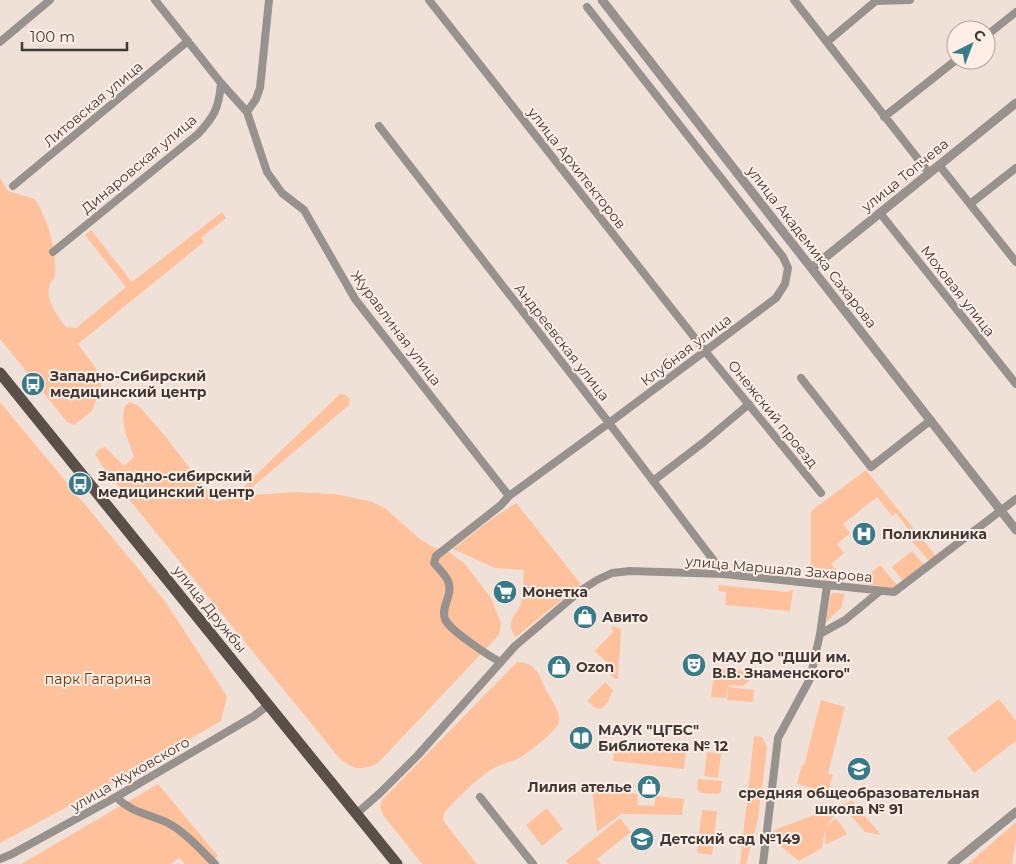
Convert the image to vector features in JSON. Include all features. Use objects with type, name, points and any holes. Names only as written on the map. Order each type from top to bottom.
[{"type":"main road","name":"улица Дружбы","points":[[0,373],[397,864]]},
{"type":"street","points":[[0,42],[50,0]]},
{"type":"street","name":"Журавлиная улица","points":[[154,0],[247,112],[267,172],[282,193],[304,210],[355,299],[509,496]]},
{"type":"street","points":[[247,112],[260,88],[269,0]]},
{"type":"street","name":"улица Архитекторов","points":[[429,0],[705,351]]},
{"type":"street","name":"улица Академика Сахарова","points":[[602,0],[1016,530]]},
{"type":"street","points":[[794,0],[929,173]]},
{"type":"street","points":[[827,42],[876,0],[910,0]]},
{"type":"street","name":"Клубная улица","points":[[500,662],[451,629],[444,619],[444,610],[450,593],[449,584],[445,575],[434,563],[436,556],[501,505],[509,496],[776,298],[785,284],[788,268],[783,257],[586,7]]},
{"type":"street","points":[[996,28],[1016,12]]},
{"type":"street","name":"Литовская улица","points":[[13,186],[188,41]]},
{"type":"street","points":[[884,117],[946,68]]},
{"type":"street","name":"Динаровская улица","points":[[52,252],[198,134],[211,120],[216,111],[220,98],[221,83]]},
{"type":"street","name":"улица Топчева","points":[[812,268],[1016,103]]},
{"type":"street","name":"Андреевская улица","points":[[379,126],[724,574]]},
{"type":"street","points":[[939,165],[1016,262]]},
{"type":"street","points":[[970,204],[1016,168]]},
{"type":"street","name":"Моховая улица","points":[[880,213],[1016,384]]},
{"type":"street","name":"Онежский проезд","points":[[705,351],[821,494]]},
{"type":"street","points":[[801,378],[871,467],[931,420]]},
{"type":"street","points":[[653,481],[749,404]]},
{"type":"street","name":"улица Маршала Захарова","points":[[356,814],[418,755],[515,646],[580,591],[612,573],[630,571],[724,574],[894,592],[1016,499]]},
{"type":"street","points":[[763,864],[778,738],[810,679],[820,634],[827,586]]},
{"type":"street","points":[[820,634],[845,620],[880,591]]},
{"type":"street","name":"улица Жуковского","points":[[0,859],[116,797],[254,716],[268,705]]},
{"type":"street","points":[[116,797],[126,806],[169,824],[215,864]]},
{"type":"street","points":[[480,797],[533,864]]},
{"type":"street","points":[[952,864],[1016,812]]},
{"type":"green space","points":[[0,178],[8,191],[35,199],[44,216],[51,235],[55,255],[55,275],[49,289],[50,301],[66,327],[76,328],[126,287],[85,235],[91,230],[132,282],[222,212],[226,218],[201,238],[204,242],[78,344],[100,374],[101,387],[92,411],[74,425],[67,422],[0,339]]},
{"type":"green space","points":[[340,394],[346,395],[350,399],[349,405],[242,496],[293,492],[335,494],[373,502],[386,509],[421,540],[435,548],[445,549],[465,564],[491,598],[501,623],[499,635],[377,764],[361,768],[354,767],[340,759],[102,466],[95,454],[99,449],[105,447],[124,466],[134,457],[125,432],[123,419],[125,406],[130,402],[139,406],[165,436],[215,501],[226,500],[235,495]]},
{"type":"green space","name":"парк Гагарина","points":[[0,402],[164,600],[227,696],[221,721],[132,772],[0,843]]},
{"type":"green space","points":[[866,470],[936,556],[929,561],[905,533],[909,530],[896,513],[892,516],[877,497],[843,524],[850,533],[837,544],[844,553],[831,564],[845,580],[845,583],[811,579],[811,511]]},
{"type":"green space","points":[[516,503],[581,584],[516,637],[512,632],[511,623],[522,598],[524,570],[495,568],[453,549],[490,520]]},
{"type":"green space","points":[[912,551],[924,565],[903,581],[892,567]]},
{"type":"green space","points":[[880,565],[897,585],[893,588],[854,582],[856,576],[866,577]]},
{"type":"green space","points":[[719,585],[786,592],[793,590],[790,611],[725,605],[726,592],[718,591]]},
{"type":"green space","points":[[831,594],[845,594],[841,608],[826,622]]},
{"type":"green space","points":[[612,626],[621,630],[618,679],[615,679],[608,673],[610,666],[595,651],[614,631],[611,628]]},
{"type":"green space","points":[[517,662],[530,665],[538,673],[558,713],[559,722],[547,736],[527,753],[483,775],[445,812],[443,818],[445,823],[477,864],[422,864],[383,815],[380,807],[382,800]]},
{"type":"green space","points":[[718,668],[756,672],[757,674],[743,686],[728,685],[726,698],[711,697],[714,675]]},
{"type":"green space","points":[[605,682],[613,690],[608,702],[601,709],[594,707],[587,701]]},
{"type":"green space","points":[[728,687],[754,690],[753,702],[727,700]]},
{"type":"green space","points":[[999,699],[1016,721],[1016,741],[974,773],[947,738]]},
{"type":"green space","points":[[821,700],[845,707],[828,773],[833,775],[828,792],[797,784],[802,765],[804,765]]},
{"type":"green space","points":[[754,736],[762,737],[767,747],[758,819],[746,864],[740,864]]},
{"type":"green space","points":[[615,741],[686,749],[684,769],[613,761]]},
{"type":"green space","points":[[707,752],[721,754],[718,778],[704,776]]},
{"type":"green space","points":[[698,779],[722,781],[721,791],[718,794],[701,793],[697,789]]},
{"type":"green space","points":[[158,784],[218,856],[208,864],[185,864],[179,858],[171,864],[21,864]]},
{"type":"green space","points":[[592,790],[638,794],[637,805],[654,806],[656,796],[684,799],[682,815],[621,814],[597,832]]},
{"type":"green space","points":[[852,801],[881,835],[865,832],[845,809],[834,816],[828,825],[822,848],[799,861],[775,842],[774,830]]},
{"type":"green space","points":[[547,808],[563,829],[542,846],[526,825]]},
{"type":"green space","points":[[702,810],[717,811],[712,855],[697,853]]},
{"type":"green space","points":[[620,818],[631,832],[597,859],[601,864],[569,864],[566,861]]},
{"type":"green space","points":[[835,819],[841,824],[847,834],[825,845],[826,828]]},
{"type":"green space","points":[[1016,822],[1016,841],[1012,864],[968,864]]},
{"type":"place","name":"Западно-Сибирский медицинский центр","points":[[33,384]]},
{"type":"place","name":"Западно-сибирский медицинский центр","points":[[80,484]]},
{"type":"place","name":"Поликлиника","points":[[864,534]]},
{"type":"place","name":"Монетка","points":[[505,592]]},
{"type":"place","name":"Авито","points":[[585,617]]},
{"type":"place","name":"МАУ ДО \"ДШИ им. В.В. Знаменского\"","points":[[694,665]]},
{"type":"place","name":"Ozon","points":[[559,667]]},
{"type":"place","name":"МАУК \"ЦГБС\" Библиотека № 12","points":[[581,738]]},
{"type":"place","name":"средняя общеобразовательная школа № 91","points":[[859,769]]},
{"type":"place","name":"Лилия ателье","points":[[649,787]]},
{"type":"place","name":"Детский сад №149","points":[[642,839]]}]
